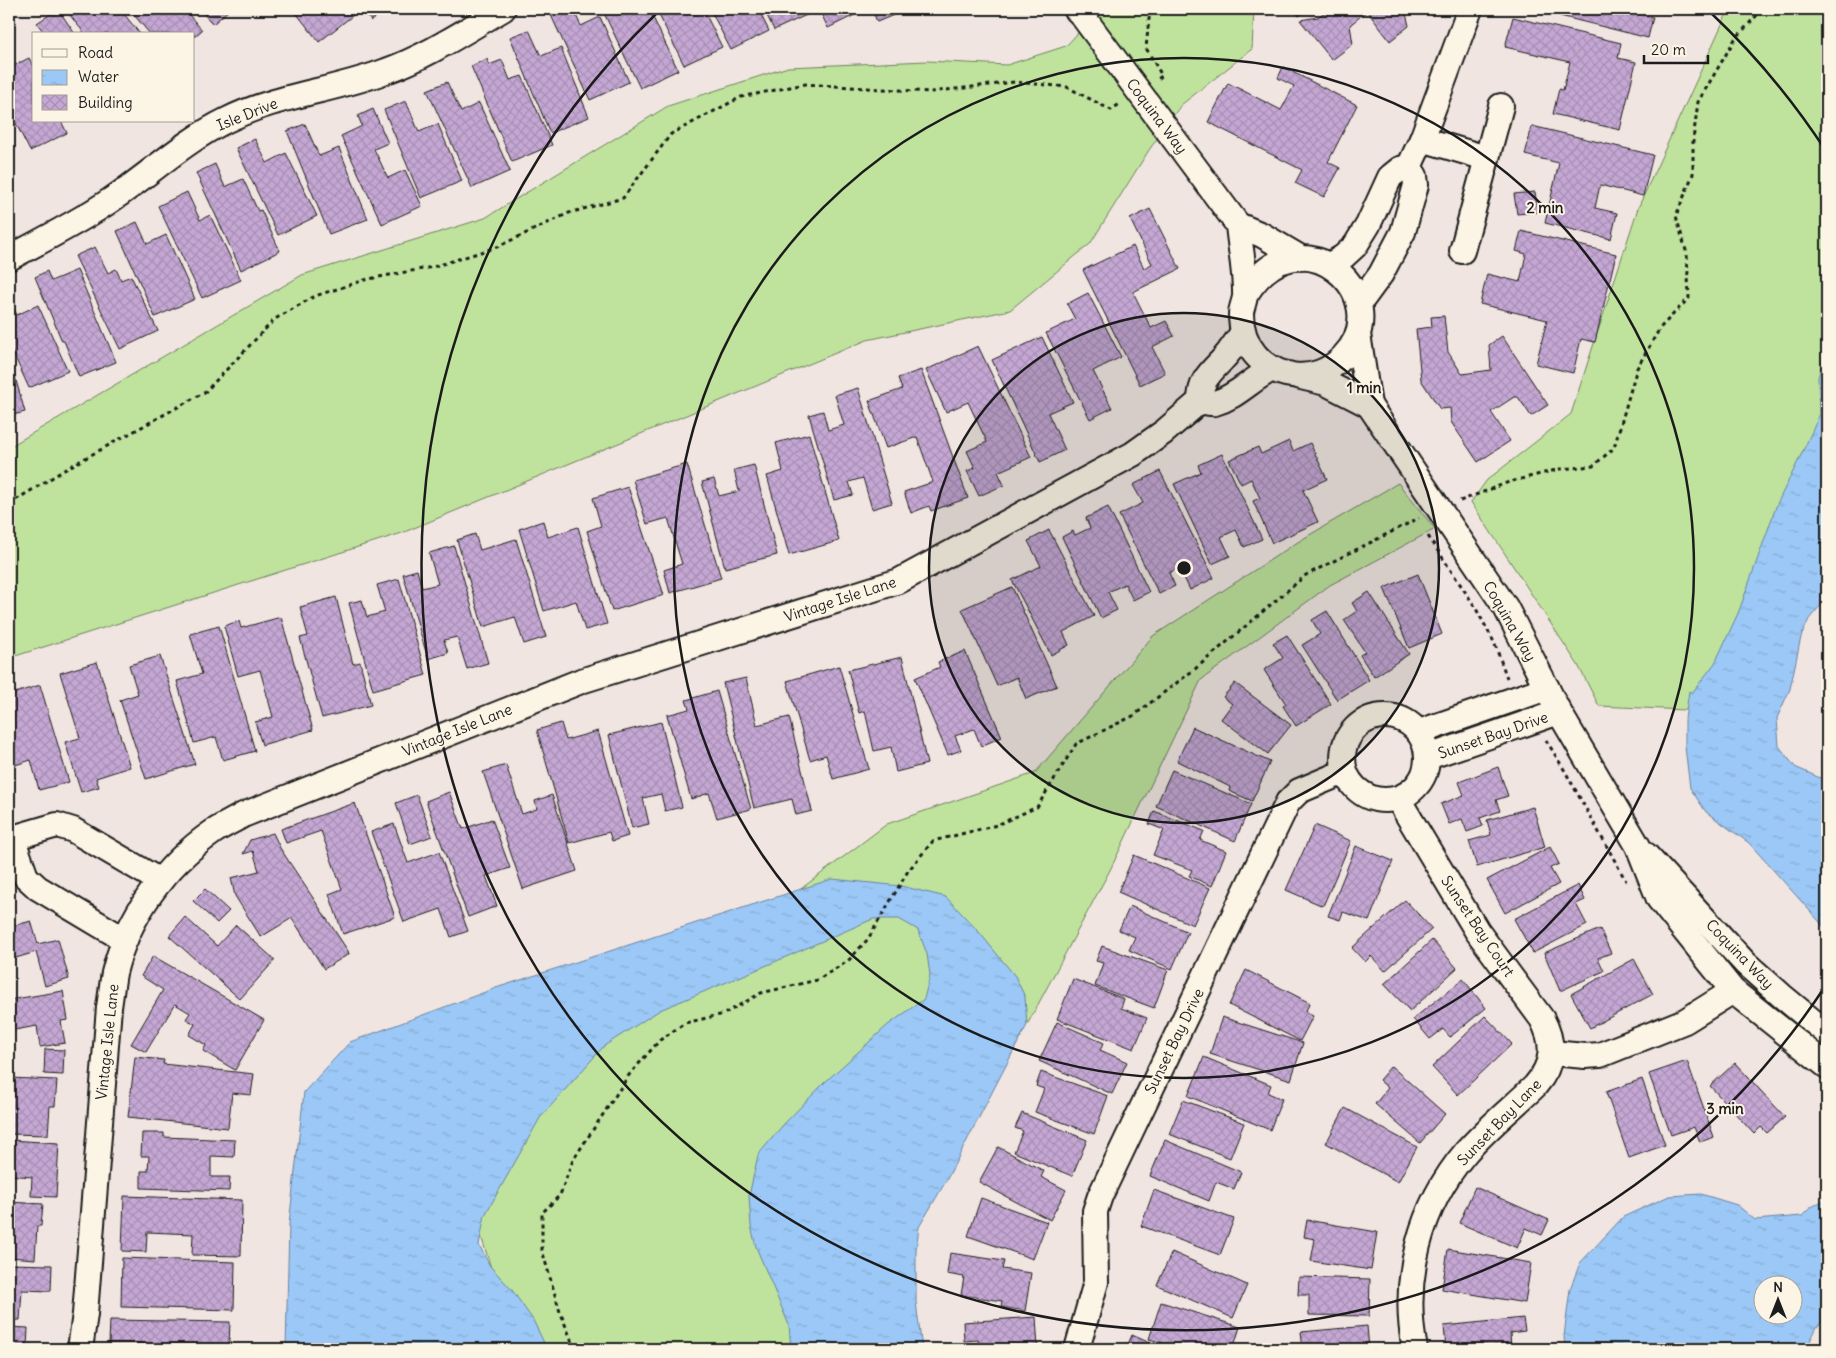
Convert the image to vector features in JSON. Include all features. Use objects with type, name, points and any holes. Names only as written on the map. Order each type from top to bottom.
[{"type":"street","name":"Coquina Way","points":[[1076,9],[1238,224],[1262,235],[1301,258]]},
{"type":"street","points":[[1409,167],[1422,139],[1470,9]]},
{"type":"street","name":"Isle Drive","points":[[9,258],[82,219],[112,200],[194,139],[227,120],[262,106],[385,72],[417,59],[491,12]]},
{"type":"street","points":[[1462,251],[1501,106]]},
{"type":"street","points":[[1422,139],[1486,158]]},
{"type":"street","points":[[1330,265],[1344,257],[1355,246],[1390,177],[1400,169],[1409,167]]},
{"type":"street","points":[[1359,304],[1380,274],[1403,232],[1416,185],[1415,176],[1409,167]]},
{"type":"street","points":[[1381,198],[1409,207]]},
{"type":"street","points":[[1238,224],[1246,294]]},
{"type":"street","points":[[1301,258],[1316,260],[1330,265],[1343,275],[1353,288],[1359,304],[1358,334],[1350,351],[1336,365],[1319,374],[1300,376],[1272,369],[1259,360],[1249,347],[1243,332],[1241,313],[1246,294],[1255,279],[1268,268],[1284,260],[1301,258]]},
{"type":"street","points":[[1243,332],[1230,351],[1208,374],[1200,391],[1200,401],[1214,404],[1234,395],[1253,380],[1272,369]]},
{"type":"street","name":"Coquina Way","points":[[1358,334],[1368,405],[1506,608],[1559,712],[1638,846],[1659,899],[1733,991],[1827,1066]]},
{"type":"street","name":"Coquina Way","points":[[1300,376],[1326,383],[1368,405]]},
{"type":"street","name":"Vintage Isle Lane","points":[[80,1349],[85,1314],[109,1006],[114,973],[125,940],[140,909],[160,881],[186,853],[213,832],[243,815],[581,681],[899,581],[1134,454],[1164,432],[1200,401]]},
{"type":"street","name":"Sunset Bay Drive","points":[[1419,732],[1547,688]]},
{"type":"street","name":"Sunset Bay Drive","points":[[1428,757],[1559,712]]},
{"type":"street","name":"Sunset Bay Drive","points":[[1077,1349],[1096,1282],[1095,1210],[1100,1196],[1288,802],[1300,791],[1344,772],[1342,751],[1347,738],[1357,726],[1368,719],[1382,716],[1396,717],[1408,723],[1419,732],[1425,744],[1428,757],[1426,771],[1420,783],[1410,793],[1398,799]]},
{"type":"street","points":[[1344,772],[1347,780],[1356,791],[1369,798],[1383,801],[1398,799]]},
{"type":"street","name":"Sunset Bay Court","points":[[1398,799],[1478,931],[1542,1018],[1549,1033],[1552,1053]]},
{"type":"street","points":[[125,940],[38,888],[26,877],[10,838],[58,825],[73,830],[160,881]]},
{"type":"street","name":"Coquina Way","points":[[1638,846],[1746,963],[1827,1033]]},
{"type":"street","points":[[1552,1053],[1585,1056],[1600,1055],[1685,1021],[1733,991]]},
{"type":"street","name":"Sunset Bay Lane","points":[[1415,1349],[1410,1303],[1412,1278],[1418,1244],[1429,1212],[1445,1182],[1465,1154],[1536,1086],[1545,1075],[1552,1053]]},
{"type":"path","points":[[9,504],[71,466],[205,392],[275,319],[315,296],[368,279],[432,266],[497,247],[569,212],[622,198],[671,134],[741,97],[805,84],[930,92],[1015,82],[1067,87],[1111,110],[1162,76],[1146,48],[1150,9]]},
{"type":"path","points":[[1417,519],[1422,526]]},
{"type":"path","points":[[1426,533],[1490,634],[1508,682]]},
{"type":"path","points":[[575,1349],[560,1312],[542,1250],[542,1213],[560,1195],[573,1160],[629,1075],[660,1040],[685,1023],[724,1014],[761,993],[817,980],[848,961],[868,939],[908,871]]},
{"type":"green space","points":[[1100,9],[1254,9],[1252,49],[1181,105],[1149,150],[1090,244],[1010,310],[867,340],[402,533],[9,658],[9,447],[302,275],[485,218],[668,106],[788,67],[927,61],[1007,65],[1066,46]]},
{"type":"green space","points":[[1729,9],[1827,9],[1827,481],[1706,711],[1599,706],[1578,665],[1471,502],[1487,480],[1571,414],[1638,208]]},
{"type":"green space","points":[[1398,483],[1435,529],[1330,585],[1201,680],[1110,870],[1027,1025],[831,1109],[800,1349],[516,1349],[470,1200],[559,1062],[688,974],[887,824],[1035,773],[1153,636],[1301,540]]},
{"type":"water","points":[[1827,349],[1827,598],[1809,619],[1801,637],[1790,689],[1777,718],[1779,746],[1795,767],[1827,781],[1827,930],[1749,843],[1706,812],[1690,788],[1685,747],[1685,719],[1689,691],[1692,693],[1715,663],[1739,611],[1777,504],[1819,416],[1818,377]]},
{"type":"water","points":[[832,879],[901,886],[946,897],[979,932],[1015,976],[1025,997],[1027,1025],[946,1181],[919,1227],[916,1250],[916,1302],[922,1349],[791,1349],[789,1325],[756,1247],[751,1226],[749,1196],[758,1155],[783,1125],[825,1082],[888,1025],[924,999],[930,975],[927,954],[918,930],[899,919],[873,919],[660,1010],[604,1046],[540,1118],[485,1215],[479,1245],[490,1266],[512,1290],[533,1320],[547,1349],[286,1349],[289,1224],[304,1092],[350,1042],[496,988]]},
{"type":"water","points":[[1701,1194],[1737,1205],[1755,1220],[1802,1216],[1810,1208],[1827,1198],[1827,1316],[1817,1327],[1806,1349],[1565,1349],[1564,1336],[1570,1289],[1580,1263],[1623,1217],[1669,1196]]},
{"type":"building","points":[[58,9],[74,32],[44,32],[37,23]]},
{"type":"building","points":[[65,9],[96,9],[98,12],[102,9],[120,9],[138,32],[83,32]]},
{"type":"building","points":[[129,9],[184,9],[202,30],[195,36],[195,32],[148,32]]},
{"type":"building","points":[[199,9],[230,9],[213,24]]},
{"type":"building","points":[[293,9],[361,9],[319,42]]},
{"type":"building","points":[[361,9],[386,9],[371,21]]},
{"type":"building","points":[[560,9],[573,9],[581,26],[600,17],[629,82],[590,100],[550,13]]},
{"type":"building","points":[[602,9],[649,9],[678,70],[640,88]]},
{"type":"building","points":[[656,9],[703,9],[722,47],[684,65]]},
{"type":"building","points":[[710,9],[758,9],[769,31],[731,50]]},
{"type":"building","points":[[764,9],[811,9],[813,12],[774,30]]},
{"type":"building","points":[[819,9],[864,9],[865,10],[828,28]]},
{"type":"building","points":[[872,9],[908,9],[877,22]]},
{"type":"building","points":[[1293,9],[1308,9],[1299,16]]},
{"type":"building","points":[[1329,9],[1405,9],[1409,26],[1390,41],[1367,11],[1350,25],[1353,44],[1332,60],[1300,20],[1318,17]]},
{"type":"building","points":[[1561,9],[1627,9],[1627,11],[1653,17],[1648,38],[1560,16]]},
{"type":"building","points":[[1513,17],[1621,43],[1618,58],[1636,62],[1620,130],[1553,114],[1559,89],[1563,90],[1570,62],[1505,47]]},
{"type":"building","points":[[529,30],[541,56],[561,48],[589,117],[550,133],[510,37]]},
{"type":"building","points":[[29,58],[32,63],[32,122],[62,122],[67,133],[30,151],[9,110],[9,63],[11,67]]},
{"type":"building","points":[[487,59],[489,65],[502,60],[510,80],[522,76],[552,145],[512,162],[471,66]]},
{"type":"building","points":[[1283,67],[1357,105],[1328,162],[1340,168],[1324,197],[1295,183],[1302,170],[1208,122],[1228,83],[1281,110],[1294,86],[1278,78]]},
{"type":"building","points":[[447,82],[461,112],[479,103],[510,171],[472,188],[427,90]]},
{"type":"building","points":[[406,101],[419,132],[438,124],[462,181],[421,198],[384,110]]},
{"type":"building","points":[[373,109],[388,143],[374,149],[388,178],[405,170],[422,206],[382,224],[341,136],[362,126],[358,116]]},
{"type":"building","points":[[305,124],[319,156],[339,148],[368,219],[329,234],[287,131]]},
{"type":"building","points":[[1532,126],[1653,155],[1643,196],[1600,185],[1595,208],[1617,213],[1611,239],[1545,223],[1559,163],[1525,155]]},
{"type":"building","points":[[255,139],[267,163],[286,153],[317,216],[278,235],[236,148]]},
{"type":"building","points":[[9,150],[15,167],[9,169]]},
{"type":"building","points":[[215,164],[225,187],[243,179],[258,211],[261,210],[280,251],[241,270],[196,173]]},
{"type":"building","points":[[187,192],[200,220],[210,215],[241,280],[202,298],[158,206]]},
{"type":"building","points":[[1535,192],[1538,212],[1517,214],[1514,194]]},
{"type":"building","points":[[1150,209],[1180,269],[1133,292],[1151,328],[1166,321],[1174,336],[1152,347],[1165,373],[1140,385],[1083,270],[1133,246],[1144,268],[1152,264],[1130,219]]},
{"type":"building","points":[[137,222],[147,244],[166,235],[195,299],[155,317],[117,231]]},
{"type":"building","points":[[1521,231],[1616,254],[1595,342],[1581,339],[1573,373],[1536,364],[1547,320],[1480,304],[1487,274],[1520,282],[1526,254],[1516,251]]},
{"type":"building","points":[[95,247],[108,273],[116,269],[121,280],[131,276],[158,331],[120,349],[75,256]]},
{"type":"building","points":[[77,270],[116,362],[79,377],[35,277],[47,271],[51,281]]},
{"type":"building","points":[[1088,293],[1121,357],[1093,371],[1112,408],[1090,419],[1046,333],[1075,319],[1067,304]]},
{"type":"building","points":[[9,298],[17,315],[38,305],[68,371],[29,388],[9,344]]},
{"type":"building","points":[[1444,316],[1448,352],[1462,374],[1491,370],[1489,345],[1502,336],[1548,405],[1531,416],[1518,397],[1514,397],[1491,412],[1510,441],[1478,462],[1451,422],[1450,408],[1440,409],[1421,380],[1416,329],[1432,327],[1431,317]]},
{"type":"building","points":[[1042,337],[1073,402],[1048,413],[1065,450],[1040,462],[992,360]]},
{"type":"building","points":[[978,346],[1031,457],[998,472],[1004,485],[979,496],[967,471],[975,468],[967,451],[987,442],[968,402],[946,412],[926,370]]},
{"type":"building","points":[[9,356],[25,412],[9,416]]},
{"type":"building","points":[[921,370],[968,498],[931,511],[929,506],[911,513],[904,492],[933,482],[917,437],[886,448],[869,401],[902,389],[898,378]]},
{"type":"building","points":[[858,388],[892,503],[872,509],[863,478],[849,482],[853,495],[834,500],[809,415],[823,411],[828,430],[844,425],[835,395]]},
{"type":"building","points":[[809,434],[839,541],[789,555],[767,476],[783,471],[776,443]]},
{"type":"building","points":[[1289,441],[1293,451],[1310,443],[1327,479],[1303,490],[1318,522],[1272,543],[1253,501],[1260,498],[1251,479],[1241,484],[1229,460],[1258,447],[1261,454]]},
{"type":"building","points":[[1222,454],[1262,539],[1244,547],[1236,530],[1221,537],[1230,556],[1212,564],[1174,484],[1201,472],[1198,465]]},
{"type":"building","points":[[687,464],[721,578],[670,593],[664,570],[682,564],[668,518],[647,524],[633,480]]},
{"type":"building","points":[[754,465],[777,555],[725,568],[702,482],[714,479],[719,496],[739,491],[734,470]]},
{"type":"building","points":[[1160,471],[1214,578],[1190,590],[1179,567],[1169,573],[1175,586],[1159,594],[1119,515],[1143,503],[1133,485]]},
{"type":"building","points":[[628,487],[664,595],[612,611],[587,531],[601,526],[593,498]]},
{"type":"building","points":[[1108,507],[1149,592],[1133,600],[1125,584],[1108,592],[1117,610],[1101,618],[1062,537],[1073,531],[1075,535],[1090,528],[1086,518]]},
{"type":"building","points":[[543,521],[548,537],[578,527],[607,624],[585,630],[576,601],[544,611],[519,529]]},
{"type":"building","points":[[1049,530],[1094,616],[1063,632],[1069,645],[1051,655],[1012,580],[1041,566],[1028,541]]},
{"type":"building","points":[[475,534],[480,550],[516,539],[546,637],[524,644],[515,617],[483,627],[457,540]]},
{"type":"building","points":[[454,546],[488,663],[467,669],[457,637],[444,640],[448,653],[428,659],[403,574],[417,570],[422,588],[438,584],[429,553]]},
{"type":"building","points":[[1418,574],[1442,634],[1409,648],[1384,588]]},
{"type":"building","points":[[399,579],[426,675],[373,690],[349,603],[362,600],[367,617],[385,612],[377,585]]},
{"type":"building","points":[[1012,587],[1057,686],[1026,699],[1017,677],[997,686],[962,609]]},
{"type":"building","points":[[1369,592],[1409,654],[1374,677],[1360,655],[1365,652],[1344,620],[1357,611],[1352,603]]},
{"type":"building","points":[[336,597],[353,664],[360,662],[371,705],[322,718],[300,638],[308,636],[300,607]]},
{"type":"building","points":[[1327,611],[1369,680],[1337,700],[1302,645],[1320,634],[1312,620]]},
{"type":"building","points":[[281,617],[313,730],[262,745],[255,722],[273,717],[260,670],[238,676],[224,626],[239,621],[241,628]]},
{"type":"building","points":[[219,626],[255,751],[223,760],[216,737],[194,743],[177,681],[202,674],[190,634]]},
{"type":"building","points":[[1287,635],[1331,704],[1296,726],[1283,706],[1286,704],[1264,670],[1283,658],[1273,643]]},
{"type":"building","points":[[965,651],[1002,737],[981,746],[974,729],[955,736],[961,750],[948,755],[915,678],[940,667],[938,662]]},
{"type":"building","points":[[160,656],[195,764],[146,779],[120,700],[138,694],[129,665]]},
{"type":"building","points":[[902,657],[927,764],[896,772],[891,747],[874,751],[865,711],[859,713],[848,670]]},
{"type":"building","points":[[97,662],[130,767],[96,778],[99,787],[81,792],[65,742],[80,738],[60,673]]},
{"type":"building","points":[[839,666],[869,769],[833,779],[826,755],[810,760],[787,681]]},
{"type":"building","points":[[746,678],[757,725],[789,717],[812,811],[796,815],[792,799],[754,808],[723,683]]},
{"type":"building","points":[[1235,683],[1291,725],[1268,754],[1221,719],[1232,704],[1223,697]]},
{"type":"building","points":[[40,685],[69,782],[39,790],[31,760],[9,767],[9,695]]},
{"type":"building","points":[[717,691],[751,809],[717,818],[709,793],[691,799],[667,715],[689,709],[686,700]]},
{"type":"building","points":[[1827,695],[1827,707],[1823,705]]},
{"type":"building","points":[[661,722],[682,807],[665,811],[661,794],[643,798],[649,824],[632,828],[609,735]]},
{"type":"building","points":[[561,723],[566,740],[598,731],[628,836],[612,841],[609,832],[569,843],[537,730]]},
{"type":"building","points":[[1193,727],[1270,762],[1252,801],[1229,791],[1230,787],[1177,761]]},
{"type":"building","points":[[506,765],[522,814],[537,809],[535,801],[552,795],[577,871],[523,889],[483,772]]},
{"type":"building","points":[[1498,767],[1508,796],[1496,800],[1500,811],[1480,818],[1483,826],[1467,832],[1462,819],[1449,824],[1441,804],[1464,795],[1459,782]]},
{"type":"building","points":[[1172,770],[1251,804],[1235,841],[1156,806]]},
{"type":"building","points":[[449,792],[463,829],[492,819],[510,868],[486,876],[497,906],[468,917],[426,801]]},
{"type":"building","points":[[417,795],[432,836],[410,844],[396,803]]},
{"type":"building","points":[[355,803],[395,917],[343,934],[329,894],[342,889],[321,831],[286,843],[281,829]]},
{"type":"building","points":[[1533,807],[1545,847],[1477,867],[1469,841],[1491,835],[1487,820]]},
{"type":"building","points":[[1154,811],[1204,831],[1200,840],[1226,851],[1212,886],[1189,876],[1192,870],[1153,855],[1164,830],[1149,824]]},
{"type":"building","points":[[394,824],[408,863],[439,852],[468,931],[451,937],[441,909],[404,922],[371,832]]},
{"type":"building","points":[[1315,825],[1351,841],[1323,906],[1286,890]]},
{"type":"building","points":[[273,833],[280,848],[348,951],[349,954],[324,969],[292,918],[261,937],[235,896],[231,878],[259,871],[253,851],[243,854],[250,840]]},
{"type":"building","points":[[1356,846],[1393,861],[1369,921],[1343,912],[1340,920],[1328,916]]},
{"type":"building","points":[[1550,847],[1559,864],[1550,868],[1559,884],[1505,913],[1487,880]]},
{"type":"building","points":[[1134,855],[1210,888],[1193,925],[1118,892]]},
{"type":"building","points":[[1578,885],[1585,900],[1576,904],[1587,925],[1533,953],[1514,919]]},
{"type":"building","points":[[205,889],[229,911],[217,923],[193,901]]},
{"type":"building","points":[[1405,900],[1432,929],[1385,971],[1371,956],[1365,962],[1352,948]]},
{"type":"building","points":[[1130,906],[1188,932],[1172,969],[1129,950],[1135,937],[1119,930]]},
{"type":"building","points":[[185,917],[217,946],[236,925],[275,960],[240,999],[169,936]]},
{"type":"building","points":[[31,921],[38,944],[58,939],[69,979],[45,986],[36,952],[9,960],[9,927]]},
{"type":"building","points":[[1600,929],[1611,953],[1598,958],[1604,971],[1560,991],[1544,953]]},
{"type":"building","points":[[1432,940],[1457,968],[1410,1011],[1384,984]]},
{"type":"building","points":[[1102,946],[1168,970],[1154,1008],[1095,986],[1103,963],[1096,961]]},
{"type":"building","points":[[153,956],[264,1020],[235,1070],[203,1051],[206,1045],[189,1035],[195,1024],[186,1019],[190,1013],[175,1004],[146,1052],[131,1044],[163,990],[141,976]]},
{"type":"building","points":[[1634,959],[1653,994],[1590,1028],[1571,994]]},
{"type":"building","points":[[1246,970],[1310,1003],[1305,1012],[1313,1016],[1300,1041],[1229,1005]]},
{"type":"building","points":[[1073,979],[1124,999],[1121,1008],[1147,1018],[1134,1049],[1057,1019]]},
{"type":"building","points":[[1463,979],[1486,1008],[1450,1037],[1443,1029],[1430,1039],[1413,1019]]},
{"type":"building","points":[[63,991],[68,1020],[61,1021],[65,1043],[40,1047],[37,1026],[9,1031],[9,1000]]},
{"type":"building","points":[[1485,1016],[1512,1044],[1458,1095],[1432,1067]]},
{"type":"building","points":[[1222,1017],[1303,1043],[1291,1080],[1210,1054]]},
{"type":"building","points":[[1057,1022],[1104,1043],[1100,1050],[1127,1062],[1112,1094],[1039,1061]]},
{"type":"building","points":[[45,1049],[64,1050],[63,1075],[44,1074]]},
{"type":"building","points":[[135,1057],[164,1060],[163,1064],[254,1074],[251,1095],[232,1093],[228,1128],[128,1117]]},
{"type":"building","points":[[1204,1057],[1271,1085],[1268,1093],[1282,1099],[1270,1130],[1188,1096]]},
{"type":"building","points":[[1687,1061],[1714,1137],[1700,1142],[1694,1127],[1671,1135],[1649,1074]]},
{"type":"building","points":[[1735,1063],[1785,1117],[1767,1133],[1761,1127],[1754,1134],[1710,1086]]},
{"type":"building","points":[[1391,1066],[1445,1114],[1420,1143],[1375,1104],[1388,1088],[1379,1080]]},
{"type":"building","points":[[1041,1072],[1108,1096],[1094,1134],[1035,1112],[1044,1089],[1036,1086]]},
{"type":"building","points":[[9,1078],[57,1080],[55,1106],[50,1106],[48,1135],[9,1134]]},
{"type":"building","points":[[1642,1079],[1665,1145],[1629,1158],[1606,1092]]},
{"type":"building","points":[[1183,1100],[1244,1123],[1230,1158],[1169,1134]]},
{"type":"building","points":[[1345,1108],[1417,1147],[1398,1182],[1326,1143]]},
{"type":"building","points":[[1022,1113],[1087,1140],[1072,1176],[1014,1152],[1023,1131],[1015,1128]]},
{"type":"building","points":[[142,1133],[164,1133],[164,1137],[235,1140],[234,1157],[211,1156],[211,1177],[230,1177],[229,1191],[141,1188],[141,1171],[148,1171],[149,1156],[141,1156]]},
{"type":"building","points":[[9,1140],[59,1143],[56,1197],[31,1196],[32,1177],[9,1175]]},
{"type":"building","points":[[1165,1140],[1241,1172],[1234,1189],[1216,1182],[1209,1201],[1150,1176]]},
{"type":"building","points":[[998,1147],[1044,1171],[1041,1177],[1066,1190],[1050,1220],[979,1182]]},
{"type":"building","points":[[1475,1187],[1549,1220],[1542,1235],[1526,1228],[1517,1248],[1459,1223]]},
{"type":"building","points":[[1154,1190],[1234,1219],[1220,1255],[1141,1226]]},
{"type":"building","points":[[124,1196],[242,1200],[241,1256],[192,1255],[193,1234],[147,1232],[146,1252],[122,1251]]},
{"type":"building","points":[[981,1198],[1047,1222],[1033,1259],[968,1236]]},
{"type":"building","points":[[9,1202],[43,1204],[41,1226],[37,1226],[35,1259],[9,1257]]},
{"type":"building","points":[[1307,1220],[1377,1232],[1371,1270],[1311,1261],[1315,1239],[1304,1237]]},
{"type":"building","points":[[1448,1249],[1531,1263],[1525,1303],[1442,1289]]},
{"type":"building","points":[[1172,1252],[1247,1285],[1233,1318],[1157,1285]]},
{"type":"building","points":[[950,1253],[1004,1261],[1002,1269],[1031,1273],[1025,1311],[1001,1307],[1002,1301],[961,1295],[964,1277],[947,1274]]},
{"type":"building","points":[[122,1258],[235,1262],[234,1310],[121,1307]]},
{"type":"building","points":[[9,1264],[52,1265],[51,1291],[22,1290],[20,1320],[9,1320]]},
{"type":"building","points":[[1299,1277],[1370,1279],[1369,1316],[1309,1315],[1309,1295],[1298,1295]]},
{"type":"building","points":[[1161,1302],[1240,1327],[1233,1349],[1183,1349],[1149,1339]]},
{"type":"building","points":[[1036,1317],[1038,1349],[979,1349],[978,1340],[964,1341],[963,1322]]},
{"type":"building","points":[[1523,1318],[1525,1331],[1510,1333],[1511,1349],[1446,1349],[1444,1326]]},
{"type":"building","points":[[110,1320],[230,1322],[229,1346],[198,1346],[198,1349],[143,1349],[143,1343],[109,1343]]},
{"type":"building","points":[[1367,1326],[1369,1349],[1303,1349],[1301,1332]]},
{"type":"building","points":[[9,1327],[28,1328],[27,1349],[9,1349]]},
{"type":"building","points":[[1132,1335],[1164,1349],[1126,1349]]}]
